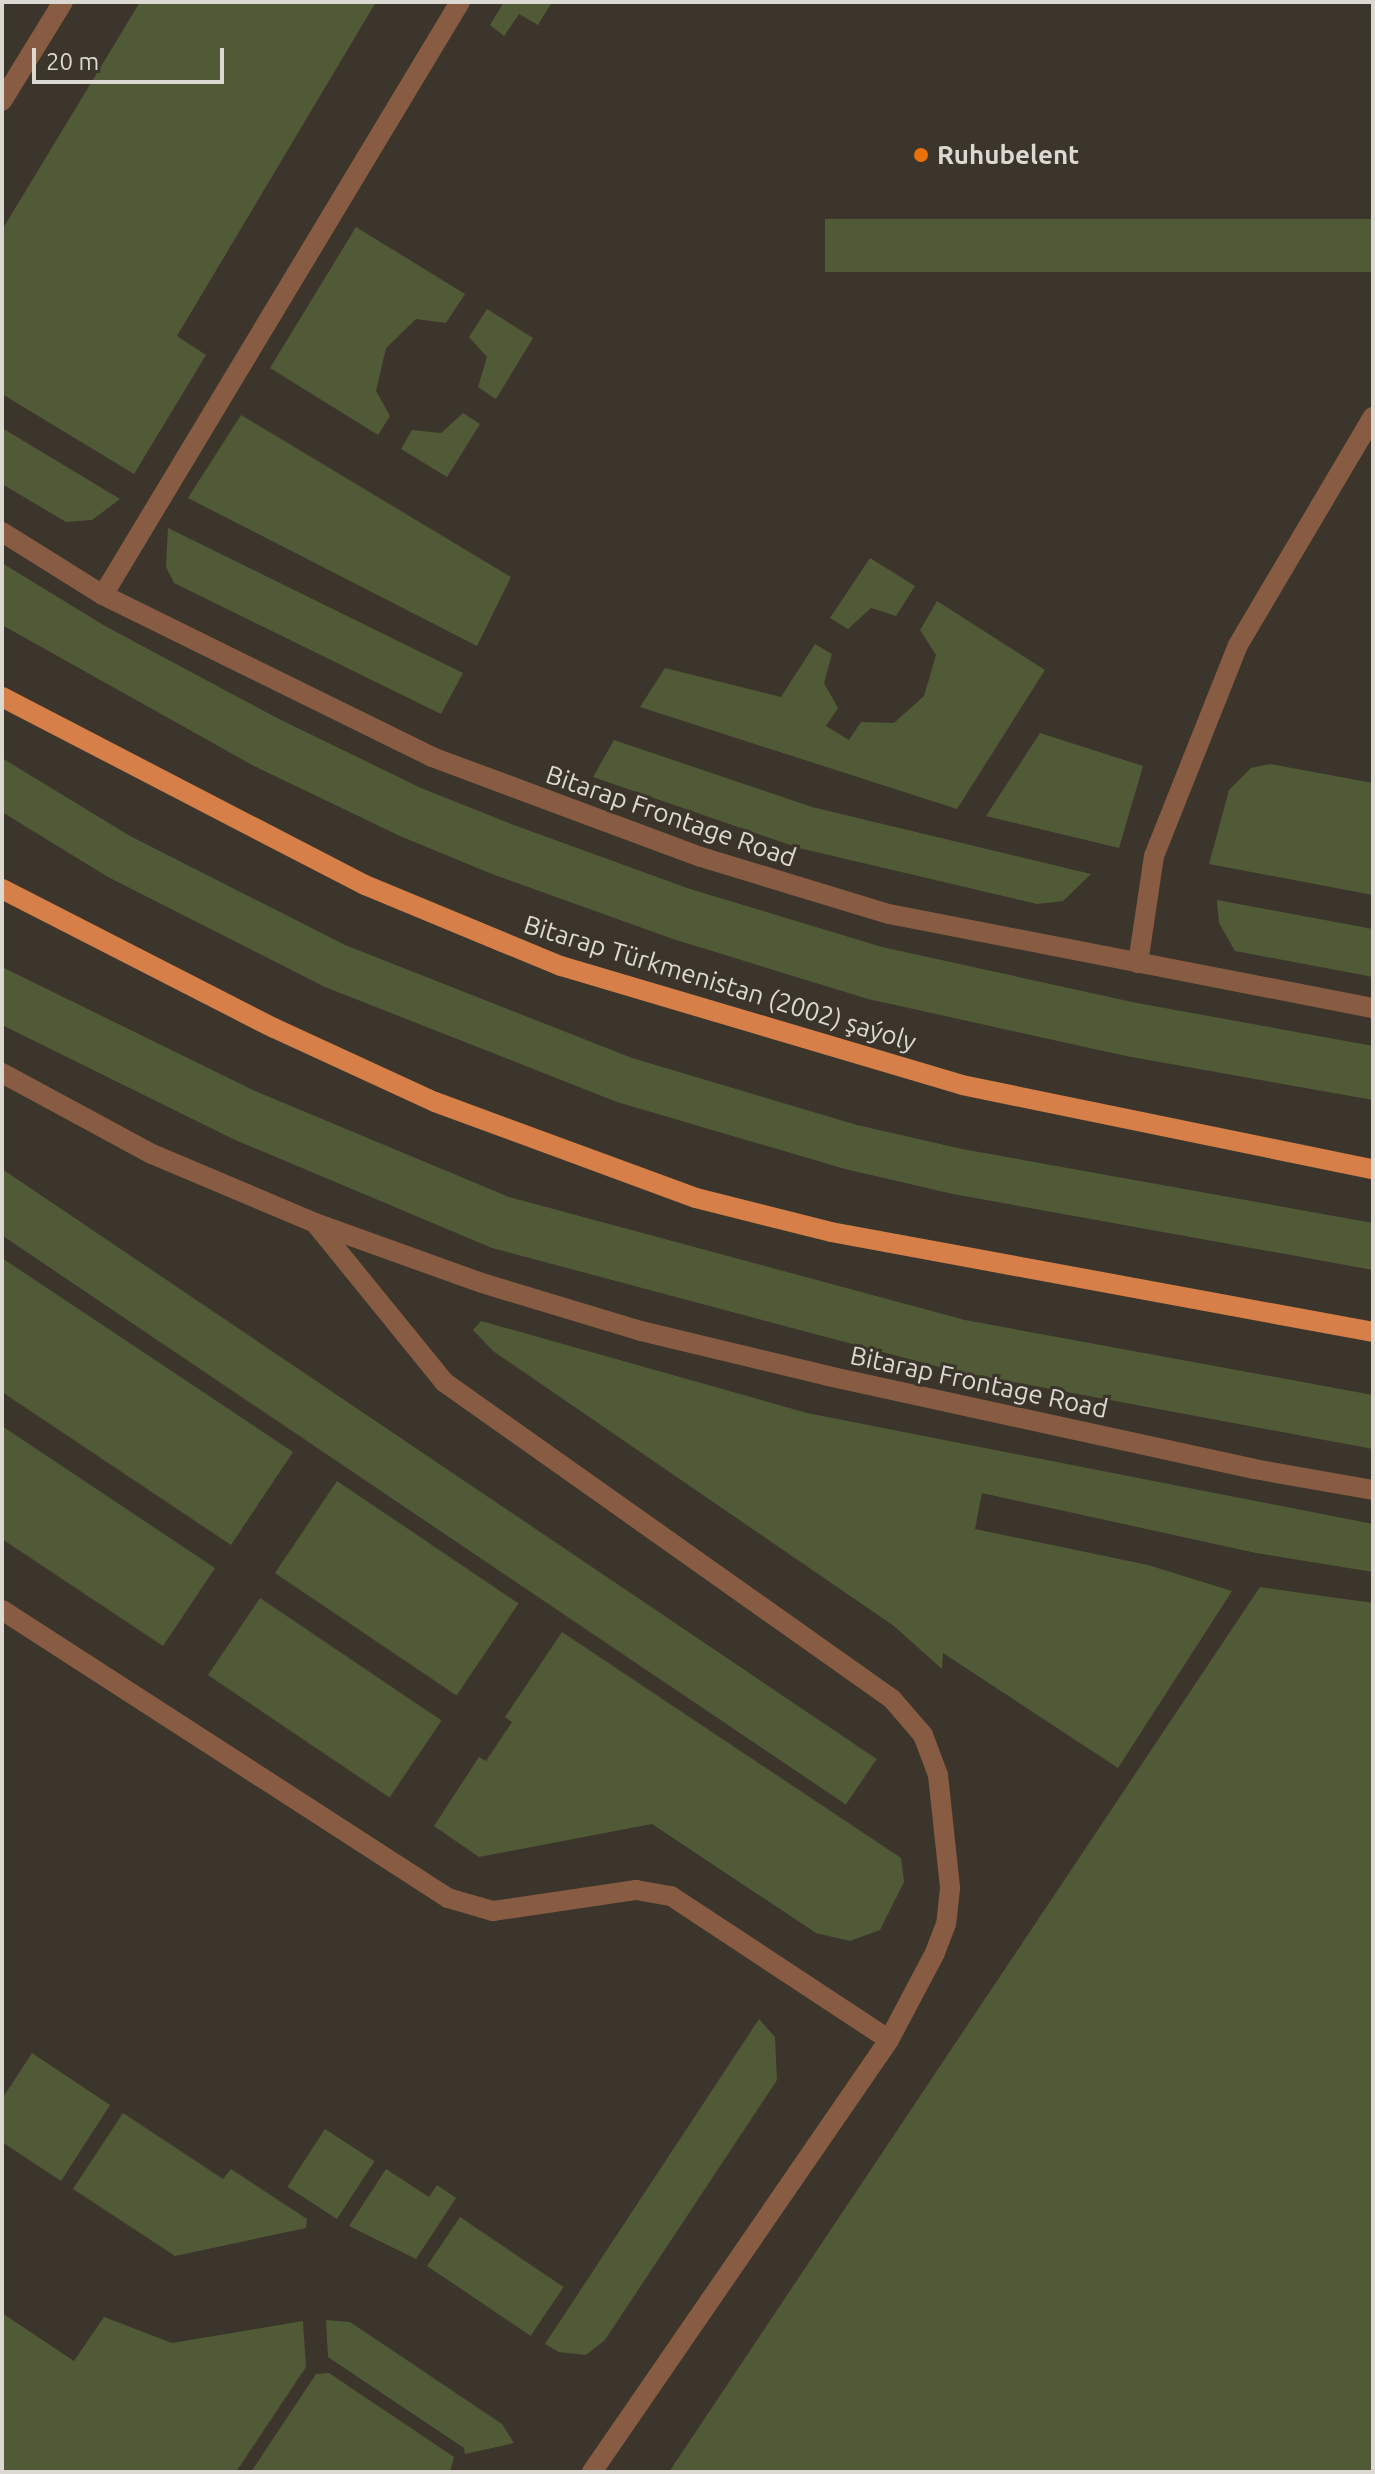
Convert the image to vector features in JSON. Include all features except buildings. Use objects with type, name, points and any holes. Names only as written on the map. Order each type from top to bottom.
[{"type":"main road","name":"Bitarap Türkmenistan (2002) şaýoly","points":[[2,697],[365,885],[561,966],[962,1085],[1373,1169]]},
{"type":"main road","points":[[2,889],[274,1028],[435,1102],[696,1198],[831,1232],[1373,1332]]},
{"type":"street","points":[[2,101],[63,2]]},
{"type":"street","points":[[103,595],[460,2]]},
{"type":"street","points":[[1138,963],[1154,856],[1238,645],[1373,417]]},
{"type":"street","name":"Bitarap Frontage Road","points":[[2,532],[103,595],[432,757],[701,857],[889,914],[1373,1008]]},
{"type":"street","name":"Bitarap Frontage Road","points":[[2,1073],[152,1154],[315,1223],[482,1283],[641,1331],[1239,1466],[1373,1490]]},
{"type":"street","points":[[315,1223],[444,1382],[892,1699],[923,1735],[938,1775],[950,1888],[946,1924],[889,2040],[592,2472]]},
{"type":"street","points":[[2,1610],[448,1898],[493,1911],[636,1890],[671,1896],[889,2040]]},
{"type":"green space","points":[[140,2],[376,2],[177,336],[206,355],[134,474],[2,394],[2,230]]},
{"type":"green space","points":[[504,2],[552,2],[538,25],[519,14],[504,36],[490,25]]},
{"type":"green space","points":[[825,219],[1373,219],[1373,272],[825,272]]},
{"type":"green space","points":[[356,227],[465,294],[446,323],[416,319],[386,348],[376,391],[390,416],[378,435],[270,368]]},
{"type":"green space","points":[[487,309],[533,338],[496,399],[478,387],[487,357],[469,337]]},
{"type":"green space","points":[[463,413],[480,424],[447,477],[401,449],[412,430],[441,433]]},
{"type":"green space","points":[[241,415],[511,577],[477,646],[188,498]]},
{"type":"green space","points":[[2,428],[120,499],[92,520],[66,522],[2,484]]},
{"type":"green space","points":[[168,528],[463,673],[441,714],[174,583],[166,567]]},
{"type":"green space","points":[[870,558],[915,586],[896,616],[871,608],[848,629],[830,618]]},
{"type":"green space","points":[[2,563],[105,626],[279,719],[421,788],[511,824],[690,889],[882,947],[1137,1003],[1373,1046],[1373,1100],[1126,1056],[868,999],[673,939],[492,874],[400,836],[254,766],[2,625]]},
{"type":"green space","points":[[937,601],[1045,670],[957,809],[640,707],[665,668],[781,697],[815,644],[832,654],[824,683],[838,708],[826,726],[849,740],[861,722],[894,723],[924,696],[936,655],[920,630]]},
{"type":"green space","points":[[1040,733],[1143,766],[1119,848],[986,816]]},
{"type":"green space","points":[[614,740],[812,807],[1091,874],[1063,901],[1037,904],[799,848],[593,777]]},
{"type":"green space","points":[[2,758],[130,836],[345,945],[632,1058],[857,1125],[962,1149],[1373,1223],[1373,1270],[953,1194],[845,1169],[617,1102],[325,987],[108,877],[2,812]]},
{"type":"green space","points":[[1270,764],[1373,783],[1373,895],[1209,864],[1229,790],[1251,768]]},
{"type":"green space","points":[[1217,900],[1373,929],[1373,977],[1235,951],[1219,923]]},
{"type":"green space","points":[[2,967],[255,1091],[509,1197],[965,1320],[1373,1395],[1373,1449],[954,1371],[492,1248],[233,1139],[2,1025]]},
{"type":"green space","points":[[2,1169],[877,1759],[846,1805],[2,1235]]},
{"type":"green space","points":[[2,1258],[293,1452],[231,1545],[2,1392]]},
{"type":"green space","points":[[481,1321],[807,1413],[1373,1524],[1373,1572],[1256,1553],[982,1493],[975,1529],[1148,1565],[1232,1591],[1118,1768],[943,1653],[942,1669],[894,1626],[493,1351],[473,1330]]},
{"type":"green space","points":[[2,1426],[215,1568],[163,1646],[2,1539]]},
{"type":"green space","points":[[337,1481],[519,1603],[456,1695],[275,1573]]},
{"type":"green space","points":[[1260,1587],[1373,1603],[1373,2472],[669,2472]]},
{"type":"green space","points":[[260,1598],[442,1720],[390,1798],[208,1675]]},
{"type":"green space","points":[[562,1632],[901,1858],[904,1882],[880,1930],[850,1941],[816,1933],[652,1824],[479,1857],[434,1826],[479,1757],[486,1761],[512,1722],[505,1717]]},
{"type":"green space","points":[[759,2019],[775,2037],[777,2080],[605,2340],[586,2355],[559,2352],[545,2344]]},
{"type":"green space","points":[[32,2053],[110,2105],[61,2181],[2,2142],[2,2099]]},
{"type":"green space","points":[[123,2113],[223,2179],[231,2169],[307,2219],[306,2228],[175,2256],[73,2189]]},
{"type":"green space","points":[[325,2129],[374,2161],[337,2219],[287,2187]]},
{"type":"green space","points":[[386,2169],[429,2197],[437,2185],[456,2198],[416,2259],[349,2226]]},
{"type":"green space","points":[[460,2217],[564,2287],[531,2336],[427,2266]]},
{"type":"green space","points":[[2,2313],[74,2361],[104,2317],[172,2343],[303,2321],[306,2367],[236,2472],[2,2472]]},
{"type":"green space","points":[[326,2320],[350,2322],[502,2424],[514,2443],[465,2454],[464,2448],[328,2357]]},
{"type":"green space","points":[[329,2373],[454,2457],[450,2472],[251,2472],[316,2374]]},
{"type":"place","name":"Ruhubelent","points":[[921,155]]}]
